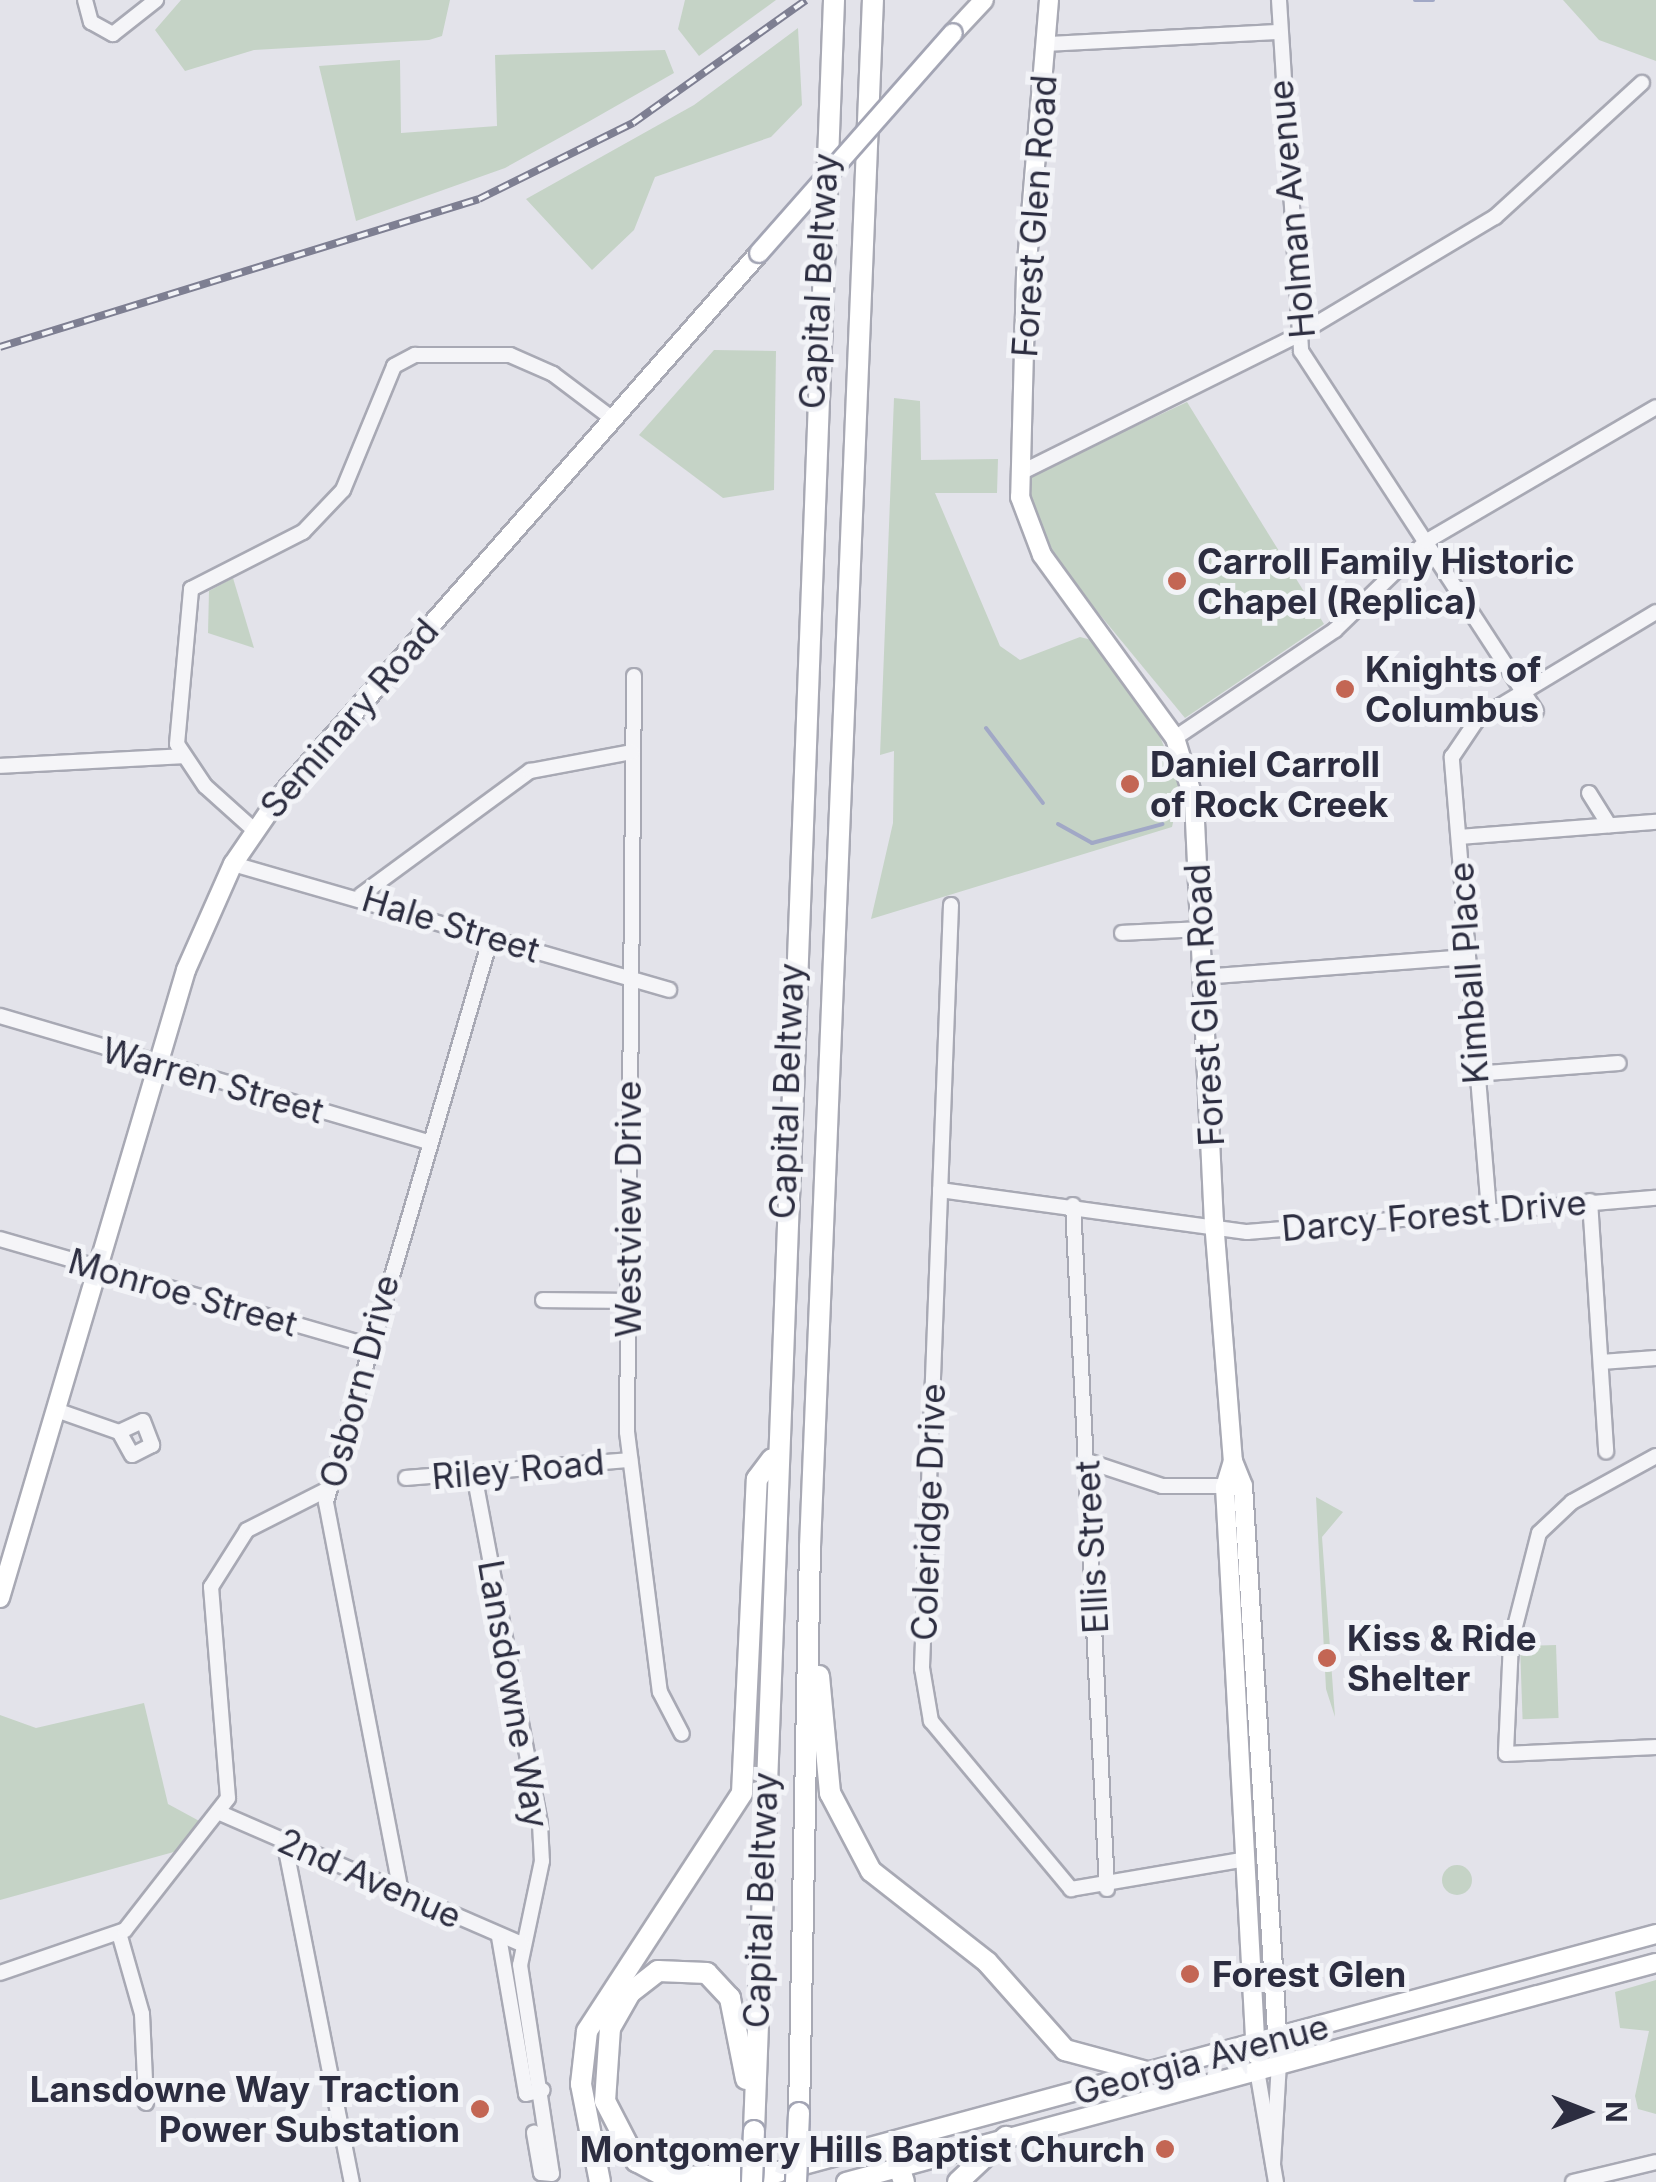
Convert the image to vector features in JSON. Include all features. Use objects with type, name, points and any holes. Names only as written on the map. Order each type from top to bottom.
[{"type":"highway","name":"Capital Beltway","points":[[749,2182],[754,2131],[772,1458],[834,0]]},
{"type":"highway","name":"Capital Beltway","points":[[787,2177],[798,2113],[810,1548],[873,0]]},
{"type":"highway","points":[[600,2182],[581,2084],[587,2032],[742,1793],[757,1479],[772,1458]]},
{"type":"highway","points":[[810,1548],[825,1762],[852,1845],[890,1891],[987,1962],[1065,2050],[1152,2073]]},
{"type":"highway","points":[[754,2131],[736,2016],[720,1984],[675,1967],[642,1980],[604,2054],[605,2101],[622,2144],[668,2178],[787,2177]]},
{"type":"highway","points":[[958,2182],[1006,2137]]},
{"type":"highway","points":[[892,2143],[902,2174]]},
{"type":"main road","points":[[1039,0],[1049,9]]},
{"type":"main road","name":"Seminary Road","points":[[0,1598],[196,937],[253,829],[984,2]]},
{"type":"main road","name":"Forest Glen Road","points":[[1049,9],[1020,473],[1024,515],[1042,555],[1175,738],[1194,800],[1214,1222],[1233,1461],[1257,2070]]},
{"type":"main road","name":"Forest Glen Road","points":[[1234,1487],[1278,2064]]},
{"type":"main road","name":"Georgia Avenue","points":[[749,2182],[787,2177],[892,2143],[1656,1934]]},
{"type":"main road","name":"Georgia Avenue","points":[[846,2182],[902,2174],[1006,2137],[1656,1963]]},
{"type":"street","points":[[85,0],[91,22],[114,34],[156,0]]},
{"type":"street","name":"Holman Avenue","points":[[1278,0],[1275,32],[1296,336],[1536,711]]},
{"type":"street","points":[[1047,44],[1275,32]]},
{"type":"street","points":[[1020,473],[1296,336],[1526,197],[1642,83]]},
{"type":"street","points":[[253,829],[184,756],[176,731],[192,588],[273,554],[343,490],[394,366],[452,348],[510,355],[553,374],[612,419]]},
{"type":"street","points":[[1175,738],[1336,630],[1427,542],[1656,406]]},
{"type":"street","points":[[1523,691],[1656,612]]},
{"type":"street","name":"Westview Drive","points":[[634,676],[630,1460],[660,1692],[682,1734]]},
{"type":"street","name":"Kimball Place","points":[[1489,1211],[1474,1074],[1452,757],[1460,735],[1523,691]]},
{"type":"street","points":[[361,895],[530,771],[632,752]]},
{"type":"street","points":[[0,766],[184,756]]},
{"type":"street","points":[[1589,793],[1608,825]]},
{"type":"street","points":[[1459,837],[1656,822]]},
{"type":"street","name":"Hale Street","points":[[232,864],[361,895],[669,990]]},
{"type":"street","name":"Coleridge Drive","points":[[951,904],[924,1695],[942,1739],[1056,1881],[1107,1889],[1246,1859]]},
{"type":"street","points":[[1122,933],[1200,929]]},
{"type":"street","name":"Osborn Drive","points":[[402,1892],[328,1489],[427,1142],[491,938]]},
{"type":"street","points":[[1202,977],[1467,957]]},
{"type":"street","name":"Warren Street","points":[[0,1016],[427,1142]]},
{"type":"street","points":[[1474,1074],[1620,1063]]},
{"type":"street","name":"Darcy Forest Drive","points":[[940,1190],[1214,1222],[1248,1232],[1656,1198]]},
{"type":"street","points":[[1590,1201],[1606,1452]]},
{"type":"street","name":"Ellis Street","points":[[1073,1205],[1107,1889]]},
{"type":"street","name":"Monroe Street","points":[[0,1239],[367,1345]]},
{"type":"street","points":[[542,1300],[628,1301]]},
{"type":"street","points":[[1600,1362],[1656,1358]]},
{"type":"street","points":[[56,1410],[120,1432]]},
{"type":"street","points":[[1656,1456],[1572,1502],[1540,1533],[1511,1642],[1506,1754],[1656,1747]]},
{"type":"street","name":"Riley Road","points":[[406,1478],[630,1460]]},
{"type":"street","points":[[1087,1461],[1162,1486],[1234,1487]]},
{"type":"street","name":"Lansdowne Way","points":[[474,1474],[540,1824],[542,1861],[522,1944],[552,2174],[541,2172],[534,2133]]},
{"type":"street","points":[[0,1973],[118,1933],[218,1812],[230,1774],[210,1587],[247,1530],[328,1489]]},
{"type":"street","name":"2nd Avenue","points":[[218,1812],[522,1944]]},
{"type":"street","points":[[284,1840],[352,2182]]},
{"type":"street","points":[[118,1933],[142,2014],[146,2103]]},
{"type":"street","points":[[500,1937],[526,2094],[543,2090]]},
{"type":"street","name":"Forest Glen Road","points":[[1273,2164],[1278,2064]]},
{"type":"street","name":"Forest Glen Road","points":[[1257,2070],[1276,2182]]},
{"type":"street","points":[[1573,2182],[1640,2174],[1656,2162]]},
{"type":"green space","points":[[181,0],[450,0],[442,36],[429,40],[254,50],[185,71],[155,30]]},
{"type":"green space","points":[[685,0],[776,0],[699,56],[678,29]]},
{"type":"green space","points":[[1563,0],[1656,0],[1656,61],[1599,40]]},
{"type":"green space","points":[[798,28],[802,105],[771,137],[655,177],[634,230],[592,270],[526,199],[694,105]]},
{"type":"green space","points":[[665,50],[674,73],[505,168],[356,221],[319,66],[400,60],[401,133],[497,126],[495,55]]},
{"type":"green space","points":[[714,350],[776,351],[774,490],[723,498],[639,435]]},
{"type":"green space","points":[[894,398],[920,401],[921,460],[998,459],[997,493],[935,493],[1000,646],[1020,660],[1080,637],[1096,641],[1151,716],[1181,786],[1172,827],[871,919],[893,823],[894,751],[880,755]]},
{"type":"green space","points":[[1187,402],[1324,624],[1185,718],[1063,570],[1034,514],[1027,477]]},
{"type":"green space","points":[[233,578],[254,648],[208,633],[209,591]]},
{"type":"green space","points":[[1316,1497],[1343,1512],[1322,1537],[1335,1717],[1326,1689]]},
{"type":"green space","points":[[1556,1645],[1559,1718],[1523,1719],[1520,1646]]},
{"type":"green space","points":[[144,1703],[168,1804],[203,1823],[181,1850],[0,1900],[0,1715],[36,1728]]},
{"type":"green space","points":[[1457,1865],[1468,1869],[1472,1880],[1468,1891],[1457,1895],[1446,1891],[1442,1880],[1446,1869]]},
{"type":"green space","points":[[1656,1980],[1656,2114],[1638,2109],[1635,2096],[1649,2031],[1620,2028],[1615,1992]]},
{"type":"waterway","points":[[1415,0],[1433,0]]},
{"type":"waterway","points":[[986,728],[1043,803]]},
{"type":"waterway","points":[[1058,824],[1092,843],[1163,824]]},
{"type":"railway","points":[[0,347],[479,199],[633,123],[806,0]]},
{"type":"place","name":"Carroll Family Historic Chapel (Replica)","points":[[1177,581]]},
{"type":"place","name":"Knights of Columbus","points":[[1345,689]]},
{"type":"place","name":"Daniel Carroll of Rock Creek","points":[[1130,784]]},
{"type":"place","name":"Kiss & Ride Shelter","points":[[1327,1658]]},
{"type":"place","name":"Forest Glen","points":[[1190,1974]]},
{"type":"place","name":"Lansdowne Way Traction Power Substation","points":[[480,2109]]},
{"type":"place","name":"Montgomery Hills Baptist Church","points":[[1165,2149]]}]
